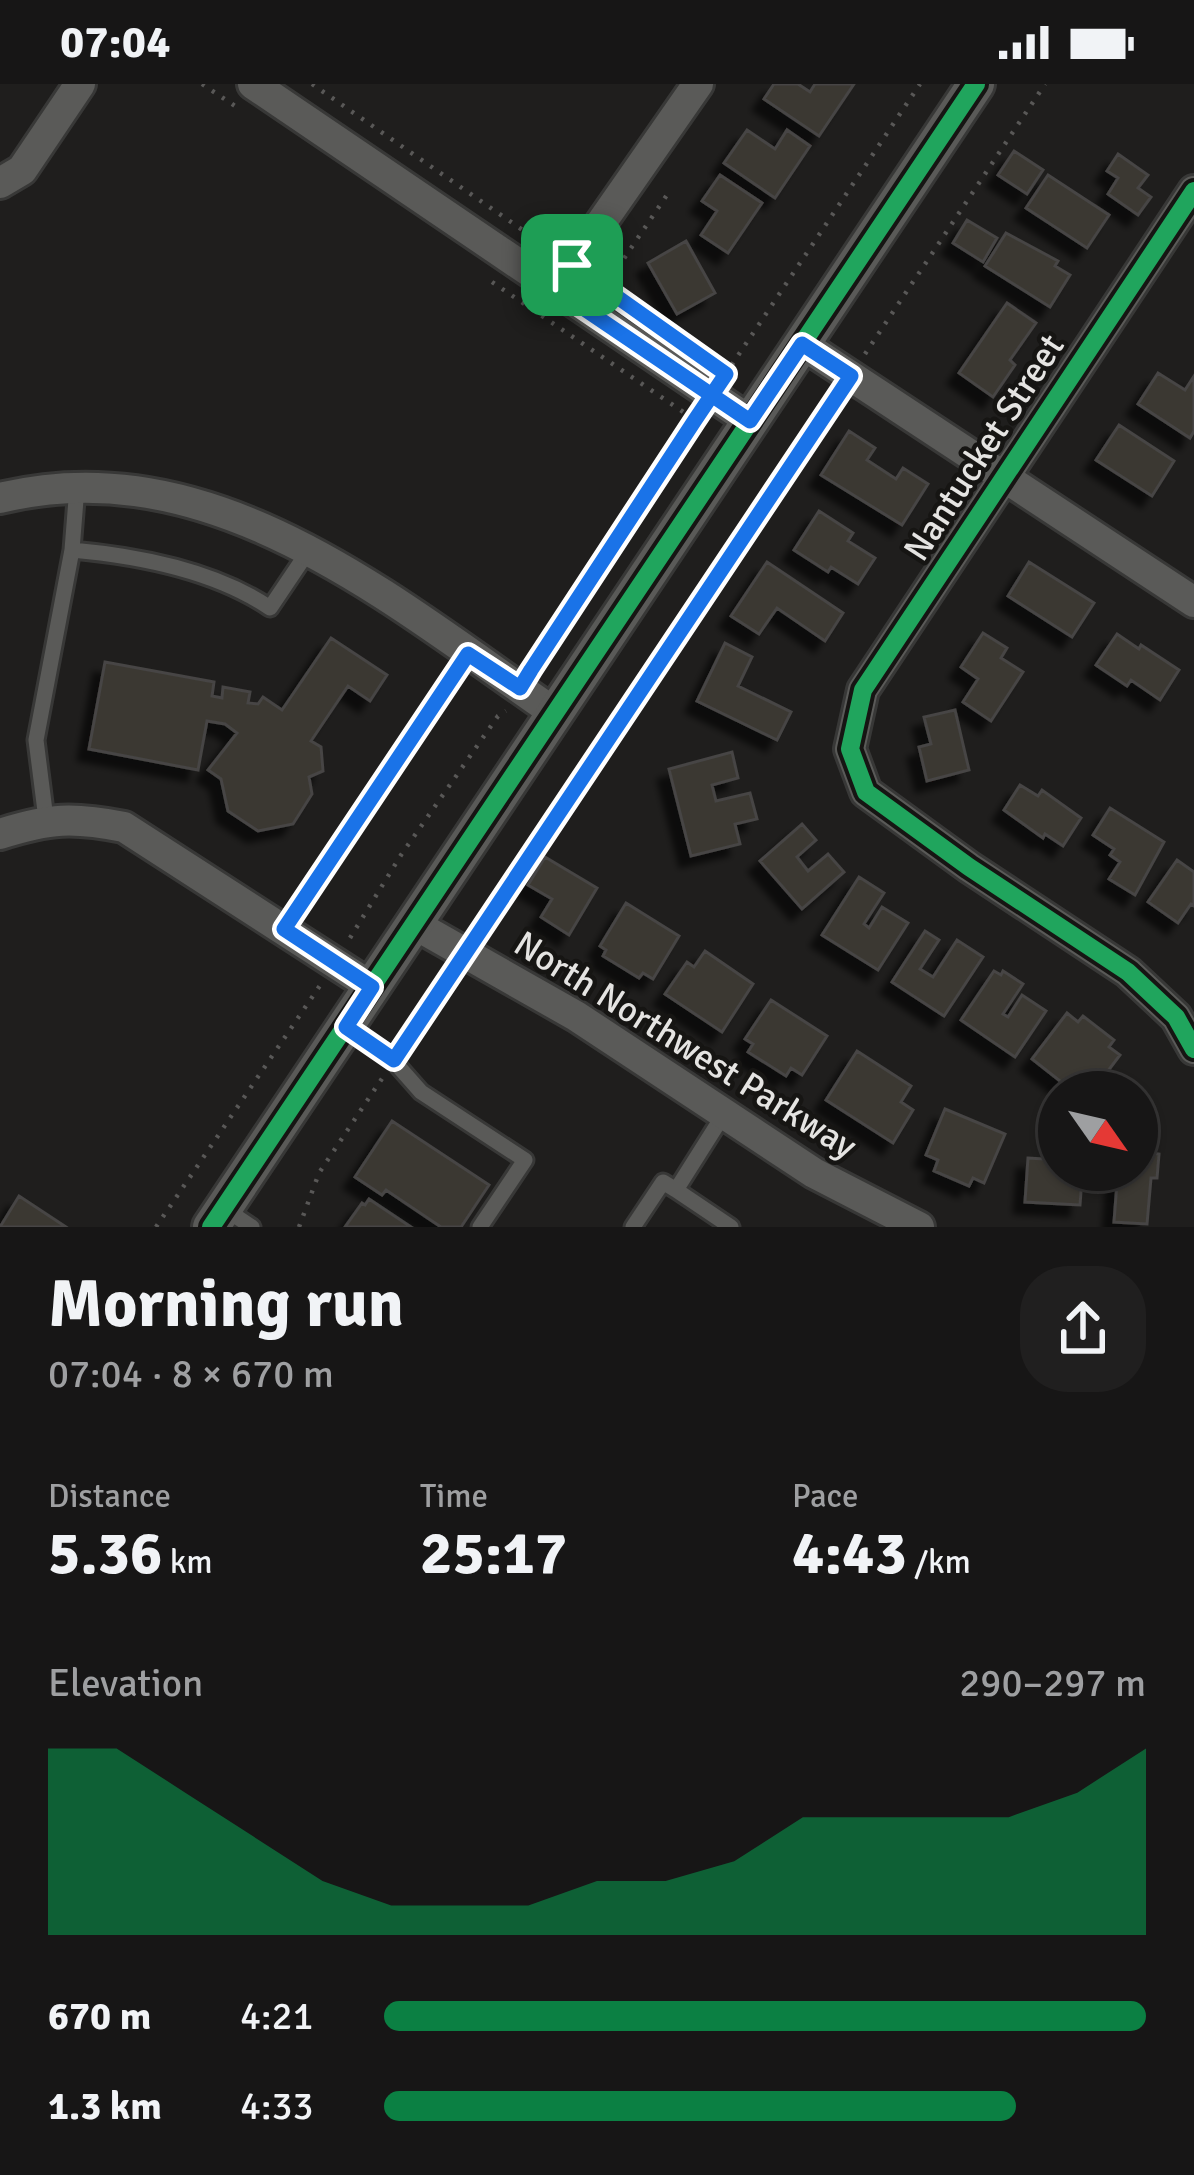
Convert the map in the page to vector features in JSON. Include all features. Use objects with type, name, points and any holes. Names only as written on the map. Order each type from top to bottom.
[{"type":"street","points":[[0,183],[22,170],[80,84]]},
{"type":"street","points":[[253,84],[563,277],[750,421]]},
{"type":"street","points":[[563,277],[698,84]]},
{"type":"street","points":[[229,1221],[372,987],[976,84]]},
{"type":"street","name":"Nantucket Street","points":[[1194,191],[863,690],[850,749],[866,792],[1128,972],[1176,1017],[1194,1049]]},
{"type":"street","points":[[802,344],[1194,602]]},
{"type":"street","points":[[0,498],[43,487],[128,490],[239,516],[310,549],[555,713]]},
{"type":"street","points":[[0,834],[46,819],[124,827],[372,987]]},
{"type":"street","name":"North Northwest Parkway","points":[[414,924],[576,1016],[814,1174],[919,1227]]},
{"type":"lane","points":[[46,819],[35,740],[72,550],[77,487]]},
{"type":"lane","points":[[72,550],[153,562],[241,588],[270,608],[310,549]]},
{"type":"lane","points":[[284,929],[468,654]]},
{"type":"lane","points":[[346,1027],[394,1060],[421,1092],[525,1160],[480,1227]]},
{"type":"lane","points":[[676,1190],[724,1114]]},
{"type":"lane","points":[[633,1227],[663,1181],[731,1227]]},
{"type":"path","points":[[311,84],[563,277],[604,288],[670,189]]},
{"type":"path","points":[[156,1227],[920,84]]},
{"type":"path","points":[[299,1227],[319,1173],[1045,84]]},
{"type":"building","points":[[774,84],[798,84],[810,92],[815,84],[854,84],[819,136],[764,99]]},
{"type":"building","points":[[747,130],[775,149],[787,130],[810,146],[775,198],[724,163]]},
{"type":"building","points":[[1014,151],[1043,170],[1027,194],[998,175]]},
{"type":"building","points":[[1118,154],[1148,175],[1138,188],[1151,197],[1138,215],[1108,194],[1118,178],[1107,171]]},
{"type":"building","points":[[720,175],[762,203],[728,253],[701,235],[717,211],[702,201]]},
{"type":"building","points":[[1048,175],[1109,215],[1087,248],[1026,208]]},
{"type":"building","points":[[967,220],[997,238],[983,262],[953,243]]},
{"type":"building","points":[[1006,233],[1058,261],[1055,266],[1070,275],[1050,307],[985,266]]},
{"type":"building","points":[[686,241],[715,293],[677,314],[648,263]]},
{"type":"building","points":[[1007,303],[1036,323],[1010,360],[1015,365],[993,397],[959,373]]},
{"type":"building","points":[[1158,373],[1185,390],[1194,376],[1190,438],[1138,404]]},
{"type":"building","points":[[1119,425],[1174,461],[1152,496],[1096,460]]},
{"type":"building","points":[[849,431],[875,448],[867,460],[896,479],[903,468],[928,484],[902,525],[821,475]]},
{"type":"building","points":[[819,511],[853,533],[848,541],[875,558],[858,584],[794,550]]},
{"type":"building","points":[[767,562],[843,613],[825,641],[777,608],[759,634],[731,616]]},
{"type":"building","points":[[1029,562],[1094,603],[1072,637],[1008,596]]},
{"type":"building","points":[[983,633],[1007,648],[1001,658],[1023,672],[991,721],[963,702],[978,679],[961,667]]},
{"type":"building","points":[[1117,634],[1179,670],[1160,700],[1131,680],[1127,686],[1096,665]]},
{"type":"building","points":[[331,638],[387,675],[370,701],[348,686],[311,741],[321,747],[323,771],[309,777],[312,794],[293,824],[258,831],[228,811],[221,779],[208,770],[237,733],[225,724],[207,721],[198,770],[89,749],[105,662],[214,682],[212,696],[222,698],[223,687],[250,692],[248,703],[258,704],[263,697],[282,710]]},
{"type":"building","points":[[725,643],[752,657],[738,686],[791,712],[777,740],[697,701]]},
{"type":"building","points":[[955,710],[969,770],[927,781],[919,747],[931,744],[924,717]]},
{"type":"building","points":[[732,752],[738,778],[712,785],[716,801],[750,793],[757,819],[735,824],[740,844],[691,856],[669,769]]},
{"type":"building","points":[[1020,785],[1038,796],[1042,790],[1081,818],[1063,846],[1004,810]]},
{"type":"building","points":[[1110,808],[1164,842],[1135,895],[1109,879],[1120,862],[1110,855],[1114,849],[1093,835]]},
{"type":"building","points":[[802,824],[816,840],[797,857],[808,871],[828,854],[844,872],[802,909],[760,861]]},
{"type":"building","points":[[545,857],[597,888],[569,935],[541,917],[552,899],[528,885]]},
{"type":"building","points":[[1177,860],[1194,872],[1194,906],[1178,923],[1148,902]]},
{"type":"building","points":[[859,877],[884,893],[864,924],[869,928],[882,907],[908,923],[878,970],[822,935]]},
{"type":"building","points":[[626,903],[679,936],[653,979],[643,973],[639,978],[603,956],[606,950],[600,946]]},
{"type":"building","points":[[925,931],[939,940],[920,969],[933,977],[957,940],[983,957],[944,1016],[892,982]]},
{"type":"building","points":[[705,951],[753,984],[722,1032],[665,994],[687,962],[694,967]]},
{"type":"building","points":[[994,971],[1001,975],[1003,971],[1023,984],[1003,1014],[1008,1017],[1022,995],[1046,1011],[1015,1057],[961,1020]]},
{"type":"building","points":[[771,1000],[827,1036],[802,1075],[791,1068],[786,1076],[748,1052],[753,1044],[745,1039]]},
{"type":"building","points":[[1067,1013],[1078,1022],[1083,1016],[1114,1040],[1109,1047],[1120,1055],[1108,1071],[1047,1071],[1032,1059]]},
{"type":"building","points":[[857,1051],[911,1086],[901,1102],[913,1110],[893,1143],[826,1100]]},
{"type":"building","points":[[945,1109],[1005,1134],[984,1183],[973,1178],[969,1186],[934,1171],[938,1160],[926,1155]]},
{"type":"building","points":[[392,1121],[489,1185],[461,1227],[441,1227],[386,1190],[382,1195],[355,1177]]},
{"type":"building","points":[[1028,1158],[1038,1159],[1038,1191],[1081,1191],[1080,1205],[1025,1202]]},
{"type":"building","points":[[1116,1191],[1150,1191],[1147,1224],[1114,1222]]},
{"type":"building","points":[[19,1196],[66,1227],[0,1227]]},
{"type":"building","points":[[369,1199],[411,1227],[345,1227]]},
{"type":"cycle path","points":[[211,1227],[976,84]]},
{"type":"cycle path","points":[[1194,191],[863,690],[850,749],[866,792],[1128,972],[1176,1017],[1194,1049]]},
{"type":"route","points":[[572,265],[555,289],[712,395],[750,421],[802,344],[851,376],[394,1060],[346,1027],[372,987],[284,929],[468,654],[520,688],[695,420],[712,395],[726,374],[572,265]]}]
